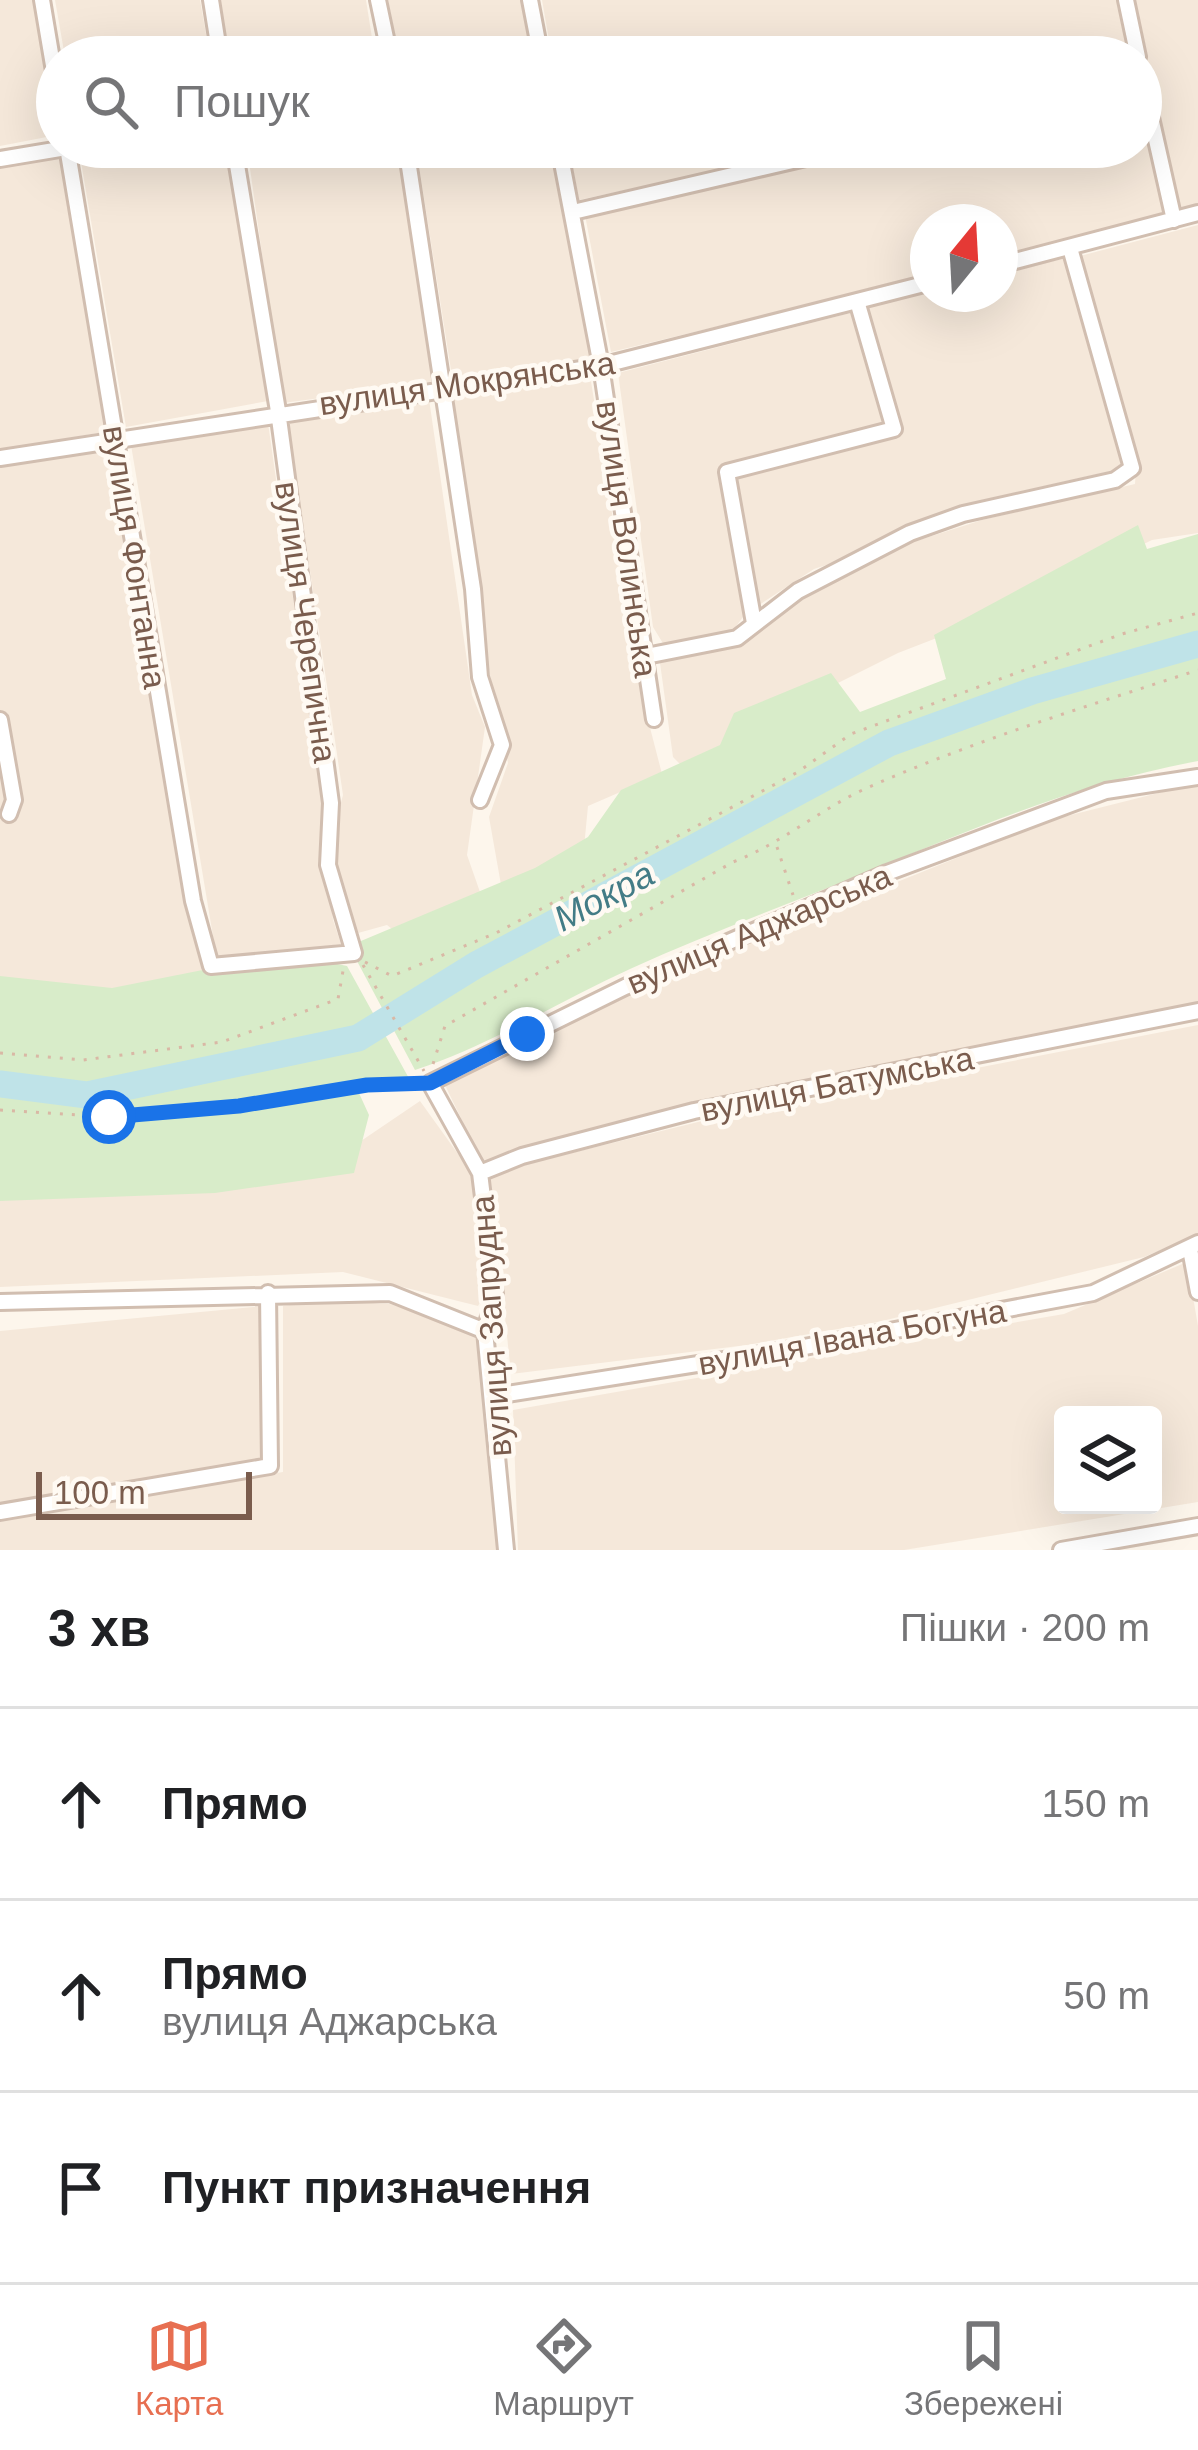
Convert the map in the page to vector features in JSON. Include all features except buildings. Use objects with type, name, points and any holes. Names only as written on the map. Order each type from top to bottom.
[{"type":"street","points":[[42,0],[48,36]]},
{"type":"street","points":[[211,0],[217,36]]},
{"type":"street","points":[[378,0],[386,36]]},
{"type":"street","points":[[530,0],[537,36]]},
{"type":"street","points":[[1126,0],[1134,36]]},
{"type":"street","points":[[0,159],[36,153]]},
{"type":"street","name":"вулиця Фонтанна","points":[[72,168],[193,901],[211,966],[350,953]]},
{"type":"street","name":"вулиця Черепична","points":[[238,168],[278,411],[331,803],[328,865],[350,953]]},
{"type":"street","points":[[409,168],[473,590],[480,677],[502,746],[480,800]]},
{"type":"street","name":"вулиця Волинська","points":[[564,168],[602,366],[641,657],[654,719]]},
{"type":"street","points":[[573,212],[763,168]]},
{"type":"street","points":[[1161,168],[1174,220]]},
{"type":"street","points":[[1018,261],[1198,213]]},
{"type":"street","points":[[641,657],[736,638],[798,591],[910,533],[963,514],[1115,479],[1132,468],[1070,248]]},
{"type":"street","name":"вулиця Мокрянська","points":[[0,458],[278,411],[602,366],[910,288]]},
{"type":"street","points":[[754,623],[727,472],[894,429],[857,301]]},
{"type":"street","points":[[0,720],[14,800],[9,814]]},
{"type":"street","name":"вулиця Аджарська","points":[[430,1083],[625,987],[799,911],[1106,790],[1198,777]]},
{"type":"street","name":"вулиця Батумська","points":[[480,1173],[522,1156],[694,1112],[1198,1011]]},
{"type":"street","points":[[430,1083],[480,1173]]},
{"type":"street","name":"вулиця Запрудна","points":[[480,1173],[495,1294],[485,1331],[495,1396],[506,1550]]},
{"type":"street","points":[[1194,1246],[1198,1292]]},
{"type":"street","name":"вулиця Івана Богуна","points":[[495,1396],[822,1344],[1094,1293],[1194,1246]]},
{"type":"street","points":[[0,1512],[270,1466],[268,1293]]},
{"type":"street","points":[[0,1302],[390,1293],[485,1331]]},
{"type":"street","points":[[1061,1550],[1198,1526]]},
{"type":"path","points":[[350,953],[376,972],[392,976],[496,933],[798,772],[851,734],[1122,634],[1198,613]]},
{"type":"path","points":[[430,1083],[435,1045],[445,1026],[693,884],[776,846],[864,789],[1018,729],[1198,670]]},
{"type":"path","points":[[776,846],[799,911]]},
{"type":"path","points":[[350,953],[390,1007],[430,1083]]},
{"type":"path","points":[[0,1053],[83,1060],[222,1042],[338,999],[350,953]]},
{"type":"path","points":[[0,1110],[109,1117],[239,1106],[367,1085],[430,1083]]},
{"type":"shaded area","points":[[0,0],[36,0],[42,36],[36,36],[36,139],[0,146]]},
{"type":"shaded area","points":[[55,0],[200,0],[206,36],[61,36]]},
{"type":"shaded area","points":[[218,0],[366,0],[372,36],[224,36]]},
{"type":"shaded area","points":[[388,0],[529,0],[537,36],[395,36]]},
{"type":"shaded area","points":[[542,0],[1120,0],[1128,36],[548,36]]},
{"type":"shaded area","points":[[1132,0],[1198,0],[1198,206],[1177,211],[1162,141],[1162,36],[1140,36]]},
{"type":"shaded area","points":[[36,161],[36,168],[65,168],[109,431],[0,450],[0,168]]},
{"type":"shaded area","points":[[82,168],[231,168],[268,401],[126,427]]},
{"type":"shaded area","points":[[250,168],[400,168],[433,383],[283,403]]},
{"type":"shaded area","points":[[419,168],[561,168],[596,358],[460,376],[451,370]]},
{"type":"shaded area","points":[[573,168],[727,168],[579,200]]},
{"type":"shaded area","points":[[784,168],[1157,168],[1168,215],[1018,256],[1018,204],[910,204],[910,280],[611,352],[585,215]]},
{"type":"shaded area","points":[[1198,225],[1198,533],[1152,540],[1009,610],[898,653],[778,713],[690,774],[673,757],[660,663],[738,641],[780,607],[872,555],[982,520],[1135,484],[1136,468],[1080,256]]},
{"type":"shaded area","points":[[1067,258],[1124,468],[965,504],[875,549],[814,569],[756,607],[731,479],[742,469],[900,432],[867,304],[910,294],[910,312],[1018,312],[1018,269]]},
{"type":"shaded area","points":[[854,312],[886,426],[732,463],[719,473],[746,613],[728,637],[664,645],[653,627],[618,373]]},
{"type":"shaded area","points":[[590,375],[640,689],[662,774],[588,806],[583,858],[503,896],[489,817],[508,763],[488,665],[451,396]]},
{"type":"shaded area","points":[[429,399],[472,695],[485,727],[467,855],[487,912],[416,948],[387,925],[358,933],[335,866],[332,836],[343,795],[288,421]]},
{"type":"shaded area","points":[[268,423],[319,780],[333,920],[341,944],[217,960],[131,445]]},
{"type":"shaded area","points":[[106,447],[187,905],[212,1009],[0,1016],[0,465]]},
{"type":"shaded area","points":[[1198,783],[1198,1004],[666,1111],[482,1162],[445,1085],[686,967],[1051,820]]},
{"type":"shaded area","points":[[1198,1025],[1198,1233],[1192,1237],[1144,1257],[878,1322],[747,1345],[511,1374],[490,1173],[698,1122]]},
{"type":"shaded area","points":[[420,1101],[471,1172],[486,1291],[478,1306],[343,1272],[0,1287],[0,1148],[358,1143]]},
{"type":"shaded area","points":[[1187,1262],[1198,1326],[1198,1502],[1162,1508],[1162,1406],[1054,1406],[1054,1514],[1124,1514],[904,1550],[518,1550],[513,1410],[1064,1314]]},
{"type":"shaded area","points":[[324,1300],[390,1304],[478,1334],[498,1550],[0,1550],[0,1515],[283,1472],[283,1306]]},
{"type":"shaded area","points":[[263,1306],[265,1463],[0,1504],[0,1331]]},
{"type":"green space","points":[[1138,525],[1147,549],[1198,534],[1198,761],[1110,782],[985,825],[658,956],[415,1070],[349,946],[535,868],[588,837],[621,790],[720,745],[734,713],[831,673],[860,712],[946,679],[934,635]]},
{"type":"green space","points":[[313,959],[347,966],[411,1082],[353,1080],[369,1115],[354,1173],[215,1193],[0,1201],[0,976],[112,988],[243,962]]},
{"type":"waterway","name":"Мокра","points":[[0,1084],[87,1095],[358,1038],[476,965],[889,743],[1032,691],[1198,644]]},
{"type":"route","points":[[109,1117],[239,1106],[367,1085],[430,1083],[527,1034]]}]
